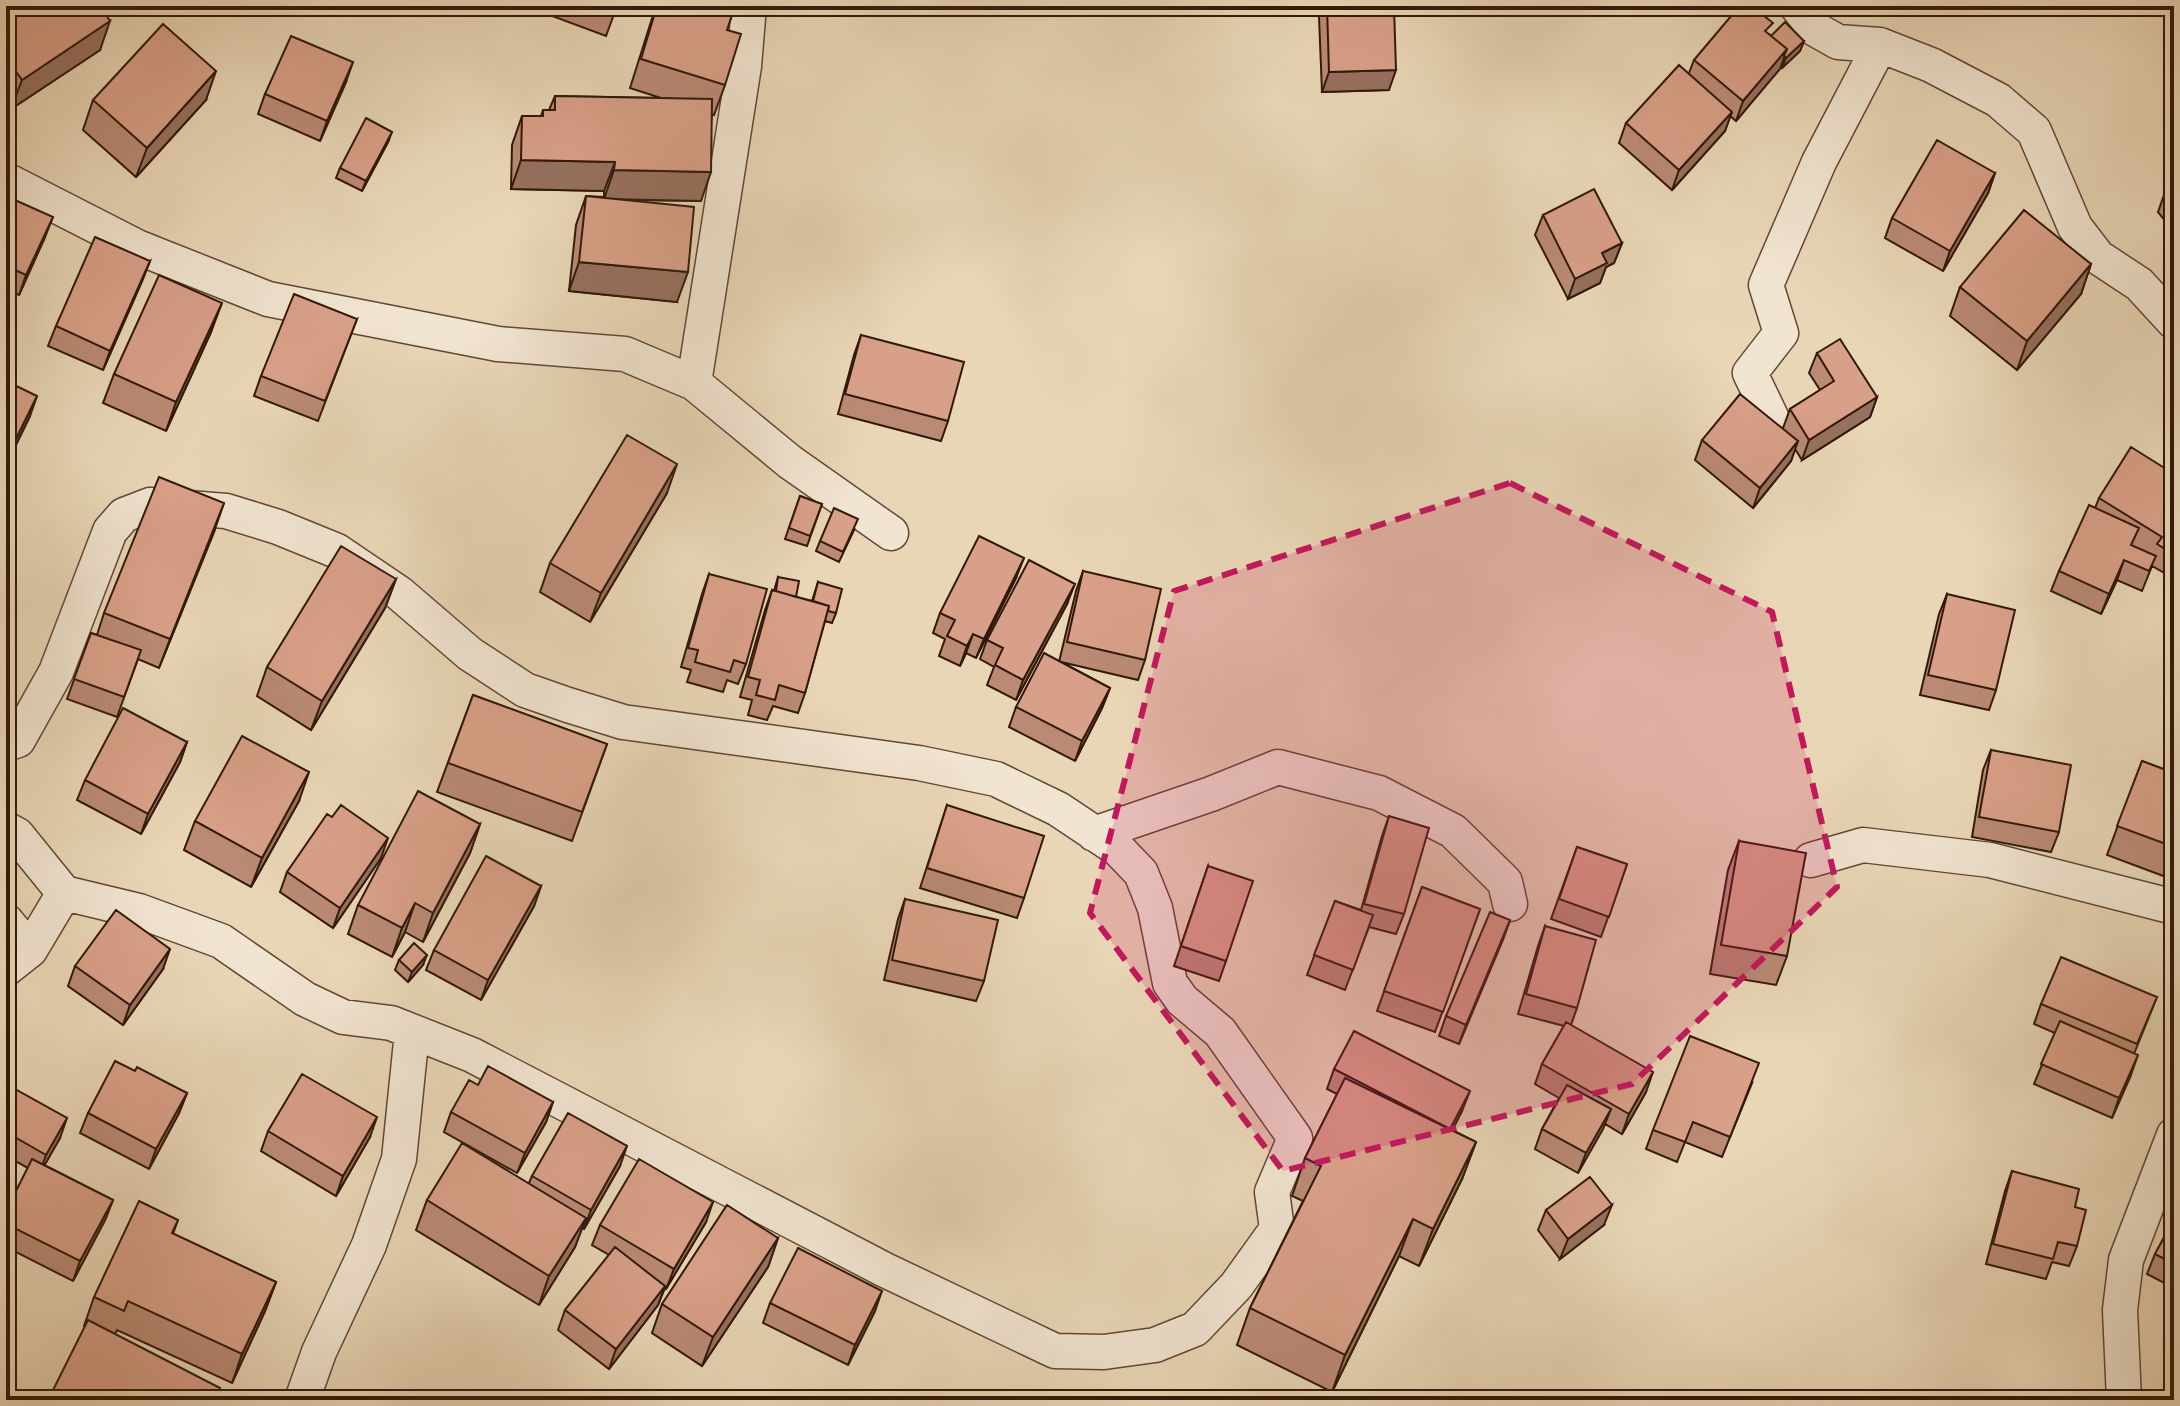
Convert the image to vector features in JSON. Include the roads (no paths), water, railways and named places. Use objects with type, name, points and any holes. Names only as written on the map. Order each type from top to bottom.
[{"type":"street","points":[[694,383],[744,66],[749,6]]},
{"type":"street","points":[[1797,6],[1815,29],[1838,42],[1880,45],[1931,65],[1998,100],[2034,131],[2075,227],[2098,257],[2139,284],[2174,322]]},
{"type":"street","points":[[1774,423],[1750,373],[1781,333],[1766,285],[1819,162],[1880,45]]},
{"type":"street","points":[[6,180],[137,247],[268,299],[498,344],[625,354],[694,383],[790,462],[891,533]]},
{"type":"street","points":[[6,744],[18,740],[56,672],[110,531],[124,515],[150,505],[226,511],[278,527],[337,551],[399,593],[470,654],[525,690],[568,705],[623,722],[919,763],[996,779],[1058,809],[1118,849],[1141,873],[1155,908],[1170,983],[1182,1000],[1220,1032],[1295,1138],[1272,1192],[1277,1229],[1236,1286],[1195,1329],[1155,1345],[1104,1352],[1055,1351],[885,1270],[497,1068],[391,1023],[343,1017],[305,999],[221,941],[139,911],[64,893],[17,835],[6,829]]},
{"type":"street","points":[[1094,834],[1211,794],[1278,767],[1379,793],[1453,831],[1505,882],[1510,904]]},
{"type":"street","points":[[1811,860],[1863,845],[1990,860],[2174,907]]},
{"type":"street","points":[[18,960],[64,893]]},
{"type":"street","points":[[6,921],[18,960]]},
{"type":"street","points":[[302,1400],[319,1352],[369,1245],[399,1159],[412,1032]]},
{"type":"street","points":[[2124,1400],[2120,1310],[2126,1260],[2174,1135]]}]
